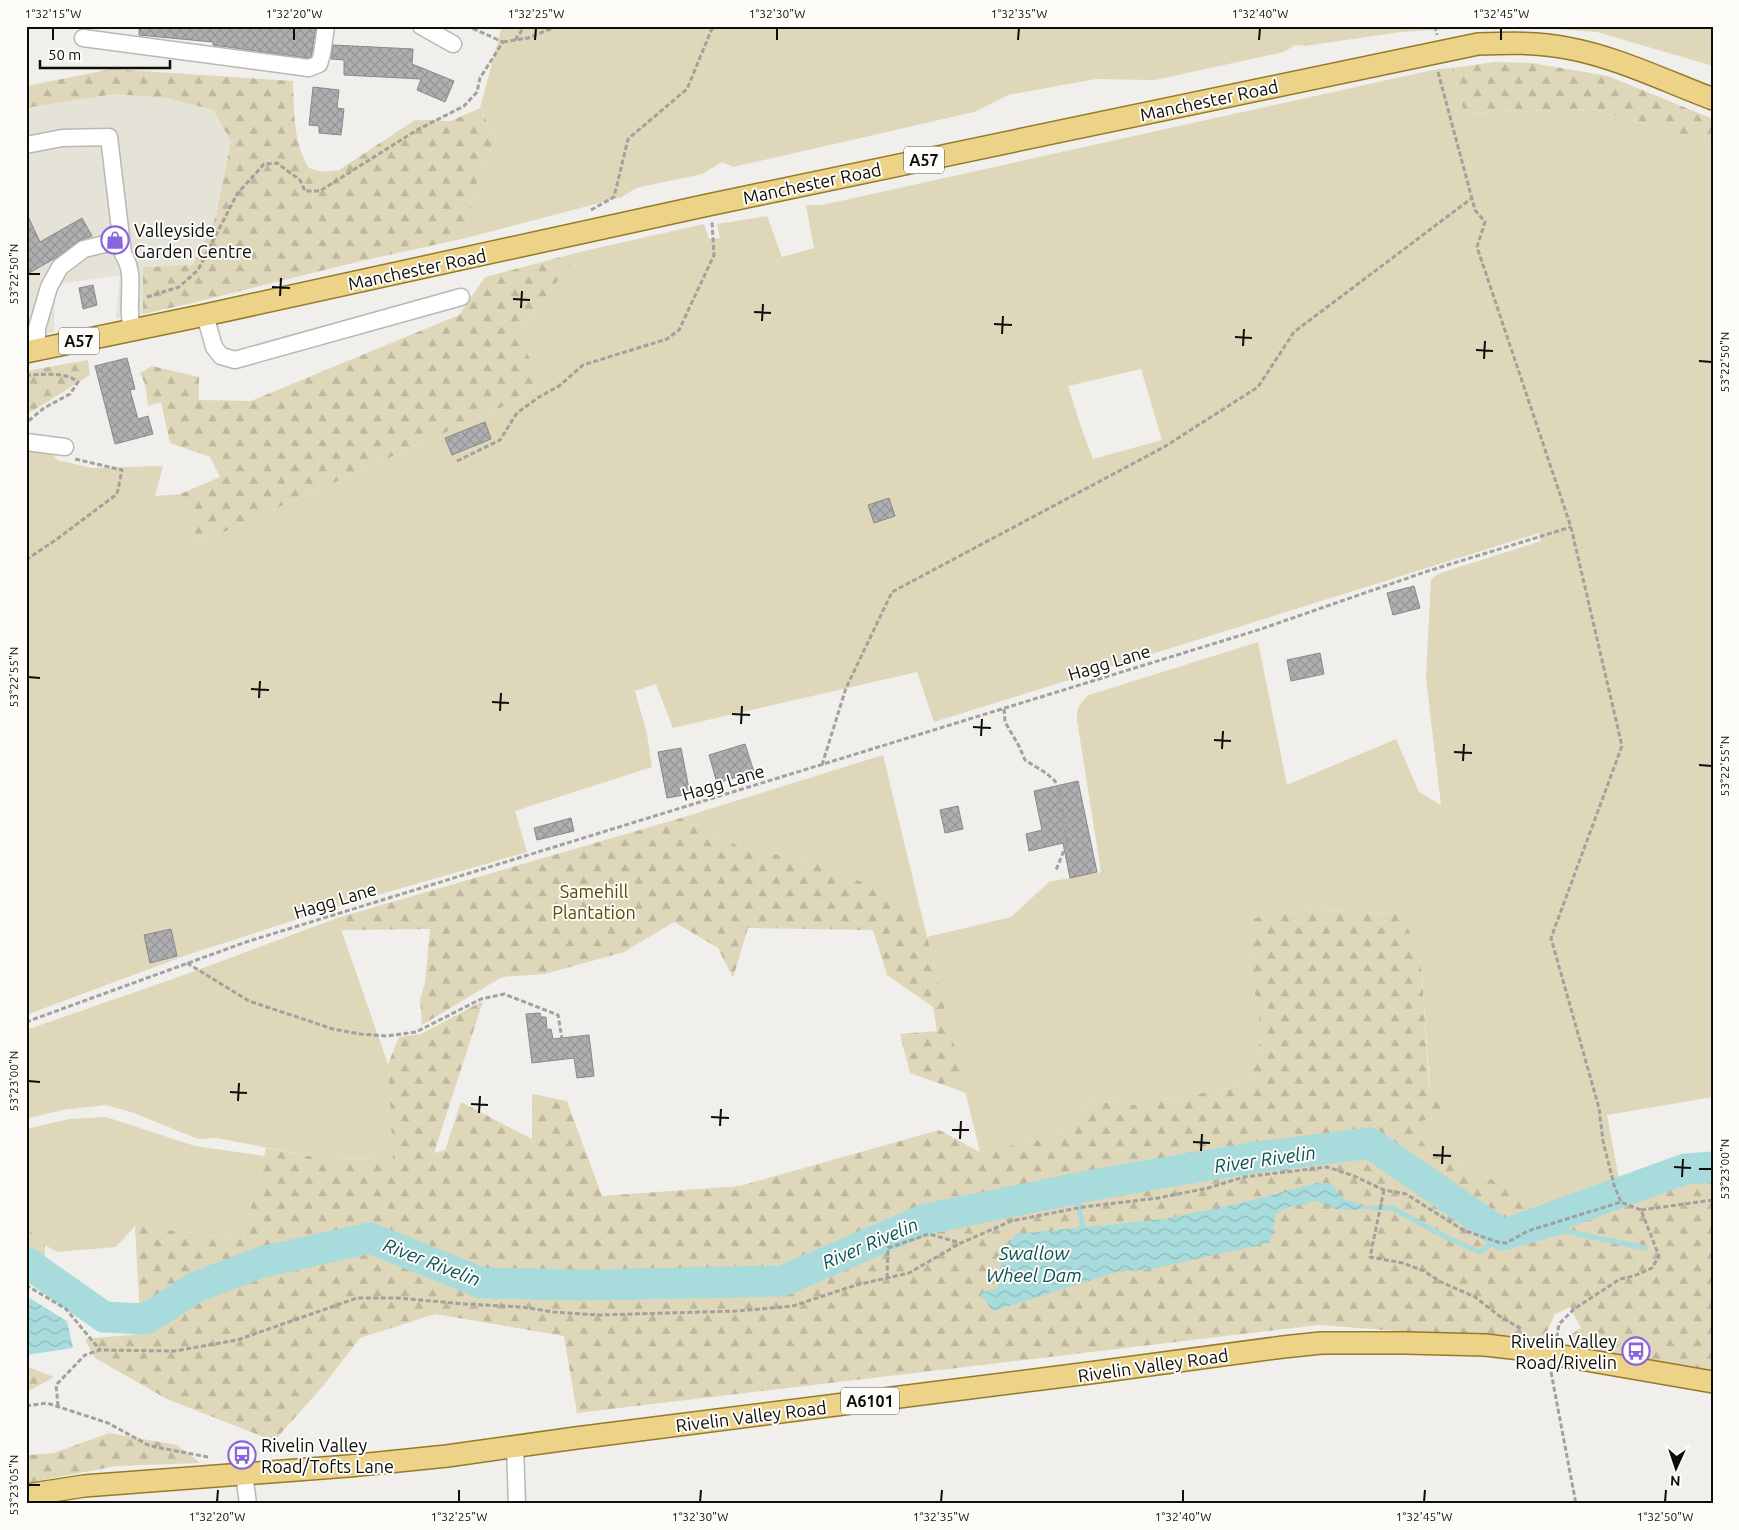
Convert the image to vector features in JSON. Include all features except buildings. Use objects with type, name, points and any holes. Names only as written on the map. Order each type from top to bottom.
[{"type":"main road","name":"Manchester Road","points":[[32,351],[708,205],[1199,103],[1436,36],[1478,44],[1518,43],[1566,47],[1606,57],[1713,99]]},
{"type":"main road","name":"Rivelin Valley Road","points":[[26,1495],[84,1486],[359,1465],[447,1456],[1321,1343],[1485,1345],[1554,1354],[1713,1382]]},
{"type":"street","points":[[83,38],[309,68],[318,64],[322,54],[326,26]]},
{"type":"street","points":[[421,26],[453,44]]},
{"type":"street","points":[[26,145],[62,138],[109,137],[123,254],[131,276],[131,330]]},
{"type":"street","points":[[32,351],[49,287],[60,267],[84,249],[121,240]]},
{"type":"street","points":[[205,315],[214,347],[221,356],[235,360],[462,297]]},
{"type":"street","points":[[26,442],[65,447]]},
{"type":"street","points":[[515,1447],[517,1504]]},
{"type":"street","points":[[244,1473],[248,1504]]},
{"type":"path","points":[[467,26],[503,42],[528,38],[558,26]]},
{"type":"path","points":[[515,40],[524,26]]},
{"type":"path","points":[[584,214],[614,197],[628,139],[687,89],[713,26]]},
{"type":"path","points":[[1436,36],[1437,69],[1475,210],[1485,222],[1477,247],[1570,526],[1622,746],[1551,938],[1599,1108],[1614,1185],[1621,1202]]},
{"type":"path","points":[[130,302],[178,287],[198,270],[238,194],[264,164],[277,163],[300,180],[305,191],[320,191],[417,130],[464,106],[477,92],[480,78],[503,42]]},
{"type":"path","points":[[822,766],[846,688],[892,592],[1164,446],[1258,387],[1294,332],[1472,198]]},
{"type":"path","points":[[457,461],[500,440],[517,414],[539,397],[559,386],[583,365],[667,338],[679,330],[714,255],[714,229],[708,205]]},
{"type":"path","points":[[26,375],[64,375],[78,382],[70,394],[44,408],[26,423]]},
{"type":"path","points":[[26,560],[117,494],[122,470],[67,457],[65,447]]},
{"type":"path","name":"Hagg Lane","points":[[26,1022],[246,942],[822,766],[1258,630],[1428,571],[1570,526]]},
{"type":"path","points":[[1004,709],[1005,722],[1025,760],[1055,781],[1060,793],[1067,843],[1056,870]]},
{"type":"path","points":[[187,963],[249,1001],[333,1029],[387,1036],[416,1032],[481,999],[504,994],[558,1016],[562,1039]]},
{"type":"path","points":[[58,1406],[56,1385],[85,1355],[100,1350],[175,1351],[237,1340],[357,1298],[398,1298],[599,1315],[737,1311],[793,1306],[856,1284],[909,1273],[961,1243],[1011,1221],[1075,1209],[1158,1198],[1208,1188],[1244,1177],[1327,1167],[1354,1176],[1384,1190],[1406,1194],[1463,1230],[1498,1242],[1508,1242],[1528,1231],[1621,1202],[1641,1210],[1713,1200]]},
{"type":"path","points":[[1384,1190],[1370,1257],[1403,1263],[1424,1271],[1441,1282],[1475,1297],[1502,1318],[1527,1332]]},
{"type":"path","points":[[1576,1504],[1551,1373],[1559,1324],[1574,1309],[1620,1279],[1634,1276],[1652,1268],[1660,1256],[1641,1210]]},
{"type":"path","points":[[887,1278],[888,1248],[929,1234],[961,1243]]},
{"type":"path","points":[[26,1285],[66,1309],[100,1350]]},
{"type":"path","points":[[26,1406],[47,1402],[108,1423],[150,1446],[209,1457]]},
{"type":"shaded area","name":"Valleyside Garden Centre","points":[[114,94],[167,98],[213,110],[231,141],[216,216],[193,265],[143,267],[143,314],[116,318],[120,275],[55,285],[54,332],[26,338],[26,108]]},
{"type":"green space","points":[[502,26],[1495,26],[1401,32],[1305,46],[1295,45],[1284,52],[1155,80],[1096,79],[1008,95],[974,112],[733,167],[722,162],[702,174],[636,188],[622,197],[466,238],[474,189],[496,139],[480,108]]},
{"type":"green space","points":[[1518,26],[1713,26],[1713,66],[1597,32]]},
{"type":"green space","points":[[1494,62],[1532,63],[1608,76],[1713,119],[1713,144],[1592,109],[1464,113],[1452,68]]},
{"type":"green space","points":[[1452,68],[1464,113],[1592,109],[1713,144],[1713,1097],[1607,1115],[1620,1184],[1545,1204],[1428,1150],[1411,1124],[1432,1118],[1421,959],[1400,913],[1312,911],[1252,918],[1249,961],[1262,1036],[1248,1085],[1133,1105],[1089,1101],[1065,1134],[980,1152],[927,937],[1011,917],[1049,882],[1101,872],[1077,720],[1078,709],[1083,701],[1089,695],[1258,642],[1287,785],[1396,739],[1419,792],[1441,805],[1426,678],[1431,580],[1444,572],[1541,541],[1539,533],[934,722],[917,672],[673,728],[656,684],[635,691],[647,734],[652,767],[515,811],[527,852],[332,908],[184,956],[26,1015],[26,449],[52,452],[57,460],[92,468],[163,466],[155,496],[180,494],[199,543],[520,399],[538,384],[520,330],[580,252],[704,224],[709,239],[720,238],[717,224],[767,216],[782,257],[814,248],[806,205],[822,205],[1437,69]],"holes":[[[1141,369],[1162,440],[1093,459],[1068,386]]]},
{"type":"green space","points":[[112,69],[293,81],[295,126],[300,148],[309,168],[322,172],[339,170],[415,120],[451,121],[480,108],[496,139],[474,189],[466,238],[361,261],[143,314],[143,267],[193,265],[216,216],[231,141],[213,110],[167,98],[114,94],[26,108],[26,86]]},
{"type":"green space","points":[[580,252],[520,330],[538,384],[520,399],[199,543],[180,494],[220,477],[210,457],[170,443],[161,402],[148,406],[145,384],[140,373],[152,366],[199,377],[199,400],[251,401],[459,315],[485,277]]},
{"type":"green space","points":[[88,360],[90,375],[26,415],[26,371]]},
{"type":"green space","points":[[883,755],[927,937],[815,862],[742,848],[681,818]]},
{"type":"green space","name":"Samehill Plantation","points":[[681,818],[742,848],[815,862],[880,890],[927,937],[966,1093],[910,1073],[900,1034],[937,1031],[933,1007],[887,975],[873,930],[748,928],[733,978],[718,948],[674,922],[624,952],[545,974],[502,977],[422,1025],[420,999],[425,983],[430,929],[341,930],[337,918]]},
{"type":"green space","points":[[1312,911],[1401,913],[1421,959],[1429,1086],[1440,1086],[1450,1106],[1432,1118],[1411,1124],[1428,1150],[1545,1204],[1620,1184],[1713,1153],[1713,1372],[1579,1350],[1568,1341],[1570,1335],[1581,1328],[1570,1307],[1555,1314],[1542,1342],[1319,1325],[577,1413],[564,1336],[435,1314],[360,1338],[323,1386],[274,1441],[167,1399],[95,1358],[85,1339],[141,1334],[135,1226],[243,1239],[266,1148],[325,1159],[393,1160],[388,1064],[399,1037],[421,1034],[483,1001],[434,1153],[445,1150],[461,1102],[532,1139],[532,1094],[567,1101],[602,1196],[740,1186],[939,1130],[980,1152],[1065,1134],[1089,1101],[1133,1105],[1248,1085],[1262,1036],[1249,961],[1252,918]]},
{"type":"green space","points":[[337,918],[388,1064],[394,1160],[325,1159],[217,1138],[198,1139],[134,1113],[106,1105],[62,1110],[26,1119],[26,1030],[187,974]]},
{"type":"green space","points":[[106,1117],[195,1146],[264,1156],[243,1239],[135,1226],[116,1247],[57,1252],[45,1245],[26,1227],[26,1129],[69,1119]]},
{"type":"green space","points":[[26,1227],[45,1245],[45,1285],[26,1277]]},
{"type":"green space","points":[[26,1366],[54,1377],[27,1392],[29,1455],[54,1453],[109,1433],[177,1445],[200,1463],[117,1466],[26,1483]]},
{"type":"water","name":"Swallow Wheel Dam","points":[[1317,1183],[1331,1183],[1344,1199],[1373,1208],[1336,1209],[1317,1201],[1289,1207],[1276,1214],[1269,1243],[1146,1270],[1120,1271],[993,1311],[979,1293],[998,1288],[1002,1253],[1016,1234],[1164,1219],[1241,1203]]},
{"type":"water","points":[[26,1296],[67,1321],[73,1348],[26,1355]]},
{"type":"waterway","name":"River Rivelin","points":[[26,1262],[104,1317],[146,1319],[196,1287],[262,1262],[370,1238],[482,1283],[591,1285],[782,1281],[926,1219],[1103,1183],[1251,1158],[1370,1143],[1503,1235],[1685,1169],[1713,1167]]},
{"type":"waterway","points":[[1074,1189],[1083,1227]]},
{"type":"waterway","name":"River Rivelin","points":[[1373,1208],[1392,1208],[1448,1238],[1480,1252],[1503,1235],[1510,1246],[1565,1231],[1645,1248]]},
{"type":"place","name":"Valleyside Garden Centre","points":[[115,240]]},
{"type":"place","name":"Rivelin Valley Road/Rivelin","points":[[1636,1351]]},
{"type":"place","name":"Rivelin Valley Road/Tofts Lane","points":[[242,1455]]}]
